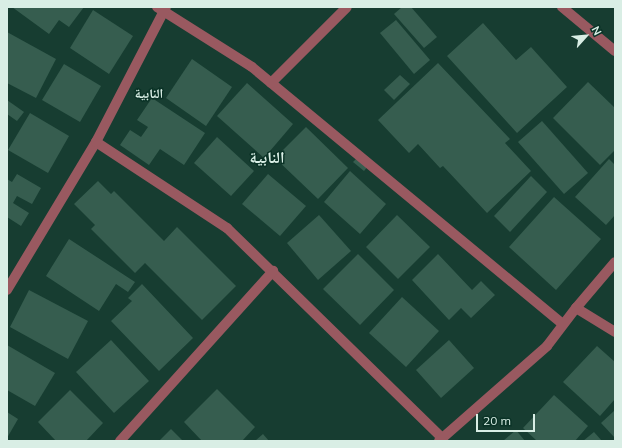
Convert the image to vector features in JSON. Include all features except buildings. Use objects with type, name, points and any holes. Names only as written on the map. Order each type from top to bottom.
[{"type":"street","points":[[270,83],[347,7]]},
{"type":"street","points":[[562,7],[615,51]]},
{"type":"street","points":[[7,290],[96,142],[162,8],[252,67],[564,324]]},
{"type":"street","points":[[96,142],[227,228],[273,271],[440,439],[547,346],[576,308],[615,262]]},
{"type":"street","points":[[120,441],[273,271]]},
{"type":"street","points":[[576,308],[615,332]]},
{"type":"district","name":"النابية","points":[[149,93]]},
{"type":"district","name":"النابية","points":[[267,157]]}]
